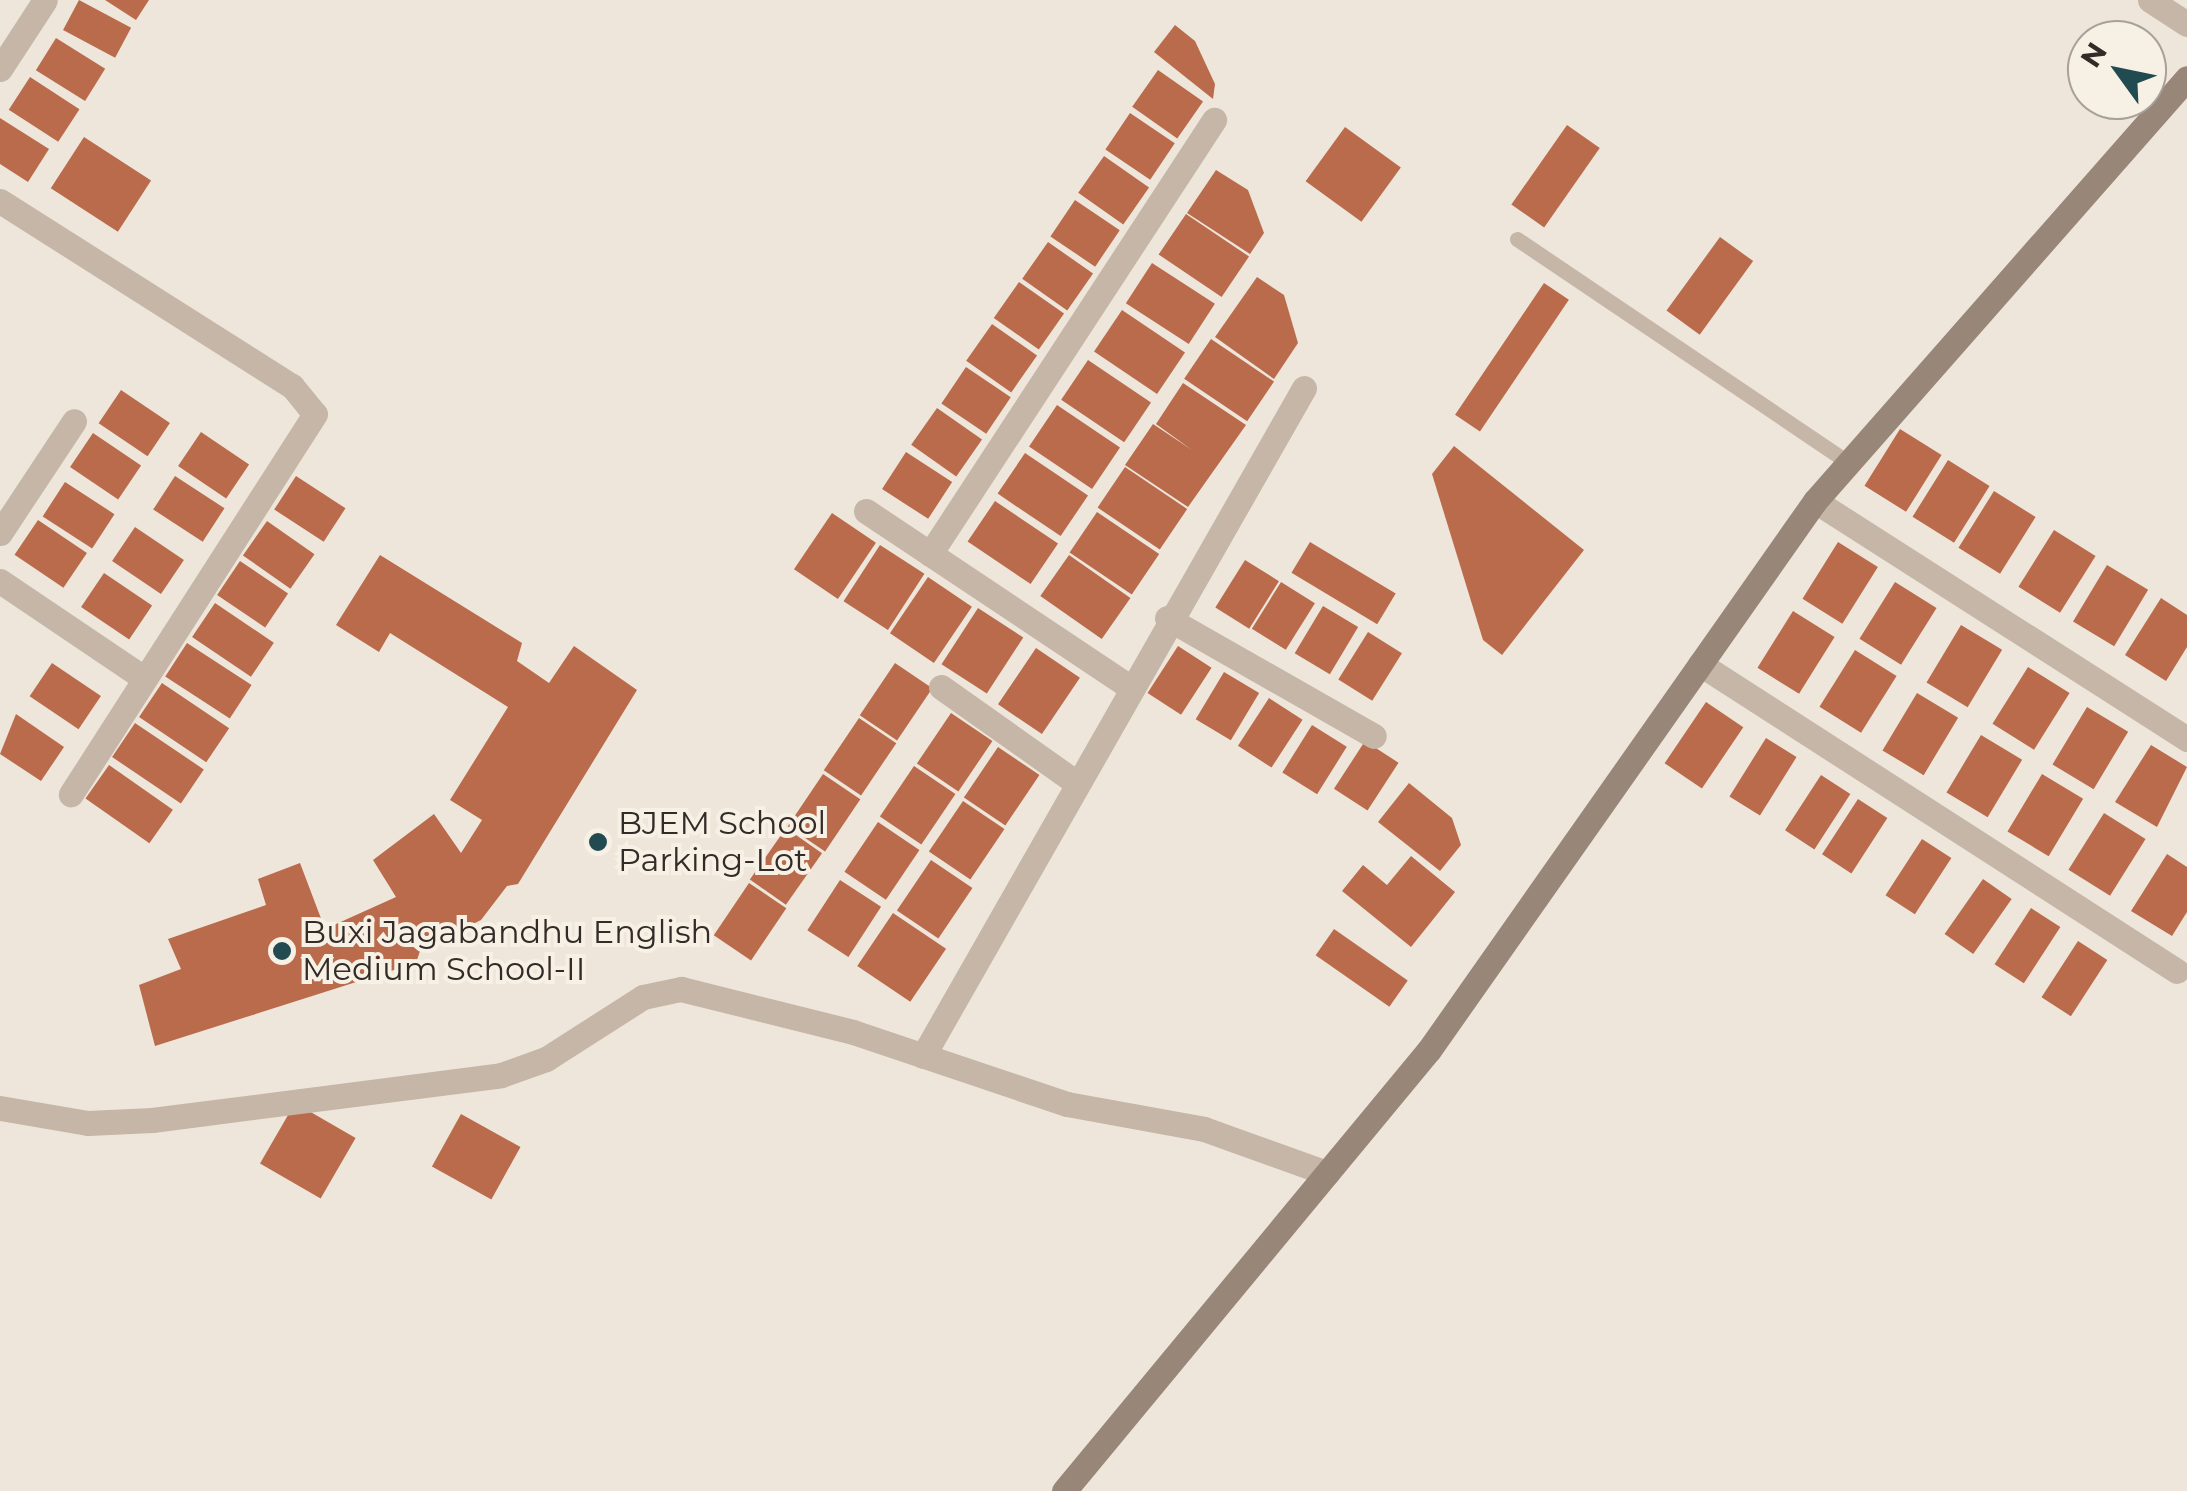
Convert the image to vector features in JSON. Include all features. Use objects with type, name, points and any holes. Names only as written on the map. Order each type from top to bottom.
[{"type":"street","points":[[0,69],[45,0]]},
{"type":"street","points":[[2150,0],[2187,24]]},
{"type":"street","points":[[1064,1491],[1429,1050],[1578,828],[1815,501],[2186,81]]},
{"type":"street","points":[[930,554],[1214,120]]},
{"type":"street","points":[[0,201],[292,386],[315,414],[71,794]]},
{"type":"street","points":[[923,1056],[1128,686],[1304,388]]},
{"type":"street","points":[[0,533],[74,421]]},
{"type":"street","points":[[1815,501],[2187,738]]},
{"type":"street","points":[[866,511],[1128,686]]},
{"type":"street","points":[[0,581],[144,678]]},
{"type":"street","points":[[1168,618],[1374,736]]},
{"type":"street","points":[[1700,664],[2177,971]]},
{"type":"street","points":[[940,688],[1075,782]]},
{"type":"street","points":[[0,1108],[88,1122],[152,1120],[501,1075],[546,1059],[643,997],[681,989],[923,1056],[1067,1104],[1204,1129],[1327,1173]]},
{"type":"lane","points":[[1518,240],[1848,463]]},
{"type":"building","points":[[79,0],[131,28],[115,58],[63,30]]},
{"type":"building","points":[[105,0],[149,0],[136,20]]},
{"type":"building","points":[[1175,25],[1195,41],[1215,84],[1213,99],[1154,52]]},
{"type":"building","points":[[56,38],[105,69],[85,101],[36,70]]},
{"type":"building","points":[[1158,70],[1203,102],[1177,138],[1132,107]]},
{"type":"building","points":[[30,77],[79,109],[58,142],[9,110]]},
{"type":"building","points":[[1130,113],[1175,143],[1150,180],[1105,149]]},
{"type":"building","points":[[0,118],[49,149],[28,182],[0,164]]},
{"type":"building","points":[[1567,125],[1600,148],[1544,227],[1511,204]]},
{"type":"building","points":[[1345,127],[1401,168],[1361,222],[1306,181]]},
{"type":"building","points":[[84,137],[151,181],[118,232],[51,188]]},
{"type":"building","points":[[1104,156],[1149,188],[1123,224],[1078,193]]},
{"type":"building","points":[[1216,170],[1248,190],[1264,233],[1250,254],[1187,213]]},
{"type":"building","points":[[1075,200],[1120,230],[1095,267],[1050,236]]},
{"type":"building","points":[[1186,214],[1249,256],[1222,297],[1159,255]]},
{"type":"building","points":[[1720,237],[1753,261],[1700,335],[1667,311]]},
{"type":"building","points":[[1048,242],[1093,274],[1067,310],[1022,279]]},
{"type":"building","points":[[1152,263],[1215,304],[1189,344],[1126,303]]},
{"type":"building","points":[[1257,277],[1284,295],[1298,343],[1274,379],[1215,337]]},
{"type":"building","points":[[1019,282],[1064,314],[1039,350],[994,318]]},
{"type":"building","points":[[1544,283],[1569,300],[1480,432],[1455,415]]},
{"type":"building","points":[[1122,310],[1185,352],[1157,394],[1094,351]]},
{"type":"building","points":[[992,324],[1037,356],[1011,392],[966,361]]},
{"type":"building","points":[[1211,339],[1274,381],[1247,421],[1184,379]]},
{"type":"building","points":[[1088,360],[1151,402],[1124,442],[1061,400]]},
{"type":"building","points":[[966,367],[1011,397],[986,434],[941,403]]},
{"type":"building","points":[[1183,383],[1246,425],[1188,507],[1125,465],[1153,424],[1192,450],[1156,424]]},
{"type":"building","points":[[121,390],[170,423],[148,456],[99,423]]},
{"type":"building","points":[[1057,405],[1120,447],[1092,489],[1029,446]]},
{"type":"building","points":[[937,408],[982,440],[956,476],[911,445]]},
{"type":"building","points":[[1900,429],[1942,455],[1906,512],[1864,486]]},
{"type":"building","points":[[201,432],[249,464],[226,498],[178,466]]},
{"type":"building","points":[[93,433],[141,465],[118,499],[70,467]]},
{"type":"building","points":[[1454,446],[1584,550],[1502,655],[1483,640],[1432,474]]},
{"type":"building","points":[[906,452],[952,482],[928,519],[882,489]]},
{"type":"building","points":[[1025,453],[1088,495],[1061,536],[998,494]]},
{"type":"building","points":[[1948,460],[1990,486],[1954,543],[1912,517]]},
{"type":"building","points":[[1125,467],[1187,509],[1160,550],[1098,508]]},
{"type":"building","points":[[175,476],[224,508],[203,542],[153,510]]},
{"type":"building","points":[[296,476],[345,508],[324,542],[274,510]]},
{"type":"building","points":[[65,482],[114,514],[92,549],[43,516]]},
{"type":"building","points":[[1994,491],[2036,517],[2000,574],[1958,548]]},
{"type":"building","points":[[995,501],[1058,543],[1031,584],[968,542]]},
{"type":"building","points":[[1097,512],[1159,554],[1132,595],[1070,553]]},
{"type":"building","points":[[832,513],[876,543],[838,599],[794,569]]},
{"type":"building","points":[[38,520],[87,553],[63,588],[15,555]]},
{"type":"building","points":[[267,521],[315,554],[290,589],[243,555]]},
{"type":"building","points":[[135,527],[184,560],[161,594],[112,561]]},
{"type":"building","points":[[2054,530],[2096,556],[2060,613],[2018,587]]},
{"type":"building","points":[[1310,542],[1396,594],[1377,624],[1291,573]]},
{"type":"building","points":[[1838,542],[1878,567],[1842,624],[1802,599]]},
{"type":"building","points":[[880,545],[924,574],[888,630],[844,601]]},
{"type":"building","points":[[380,555],[522,643],[517,661],[549,683],[574,646],[637,690],[518,884],[507,886],[481,920],[420,951],[416,963],[155,1046],[139,985],[181,969],[168,939],[266,905],[258,879],[300,863],[325,929],[396,897],[373,860],[434,814],[461,853],[482,820],[450,800],[508,707],[390,633],[379,652],[336,625]]},
{"type":"building","points":[[1069,555],[1130,598],[1102,639],[1040,596]]},
{"type":"building","points":[[1245,560],[1279,581],[1249,629],[1215,607]]},
{"type":"building","points":[[240,561],[288,593],[265,627],[217,595]]},
{"type":"building","points":[[2107,565],[2148,590],[2114,646],[2073,622]]},
{"type":"building","points":[[104,573],[152,605],[129,639],[81,607]]},
{"type":"building","points":[[928,577],[972,607],[934,663],[890,633]]},
{"type":"building","points":[[1281,582],[1315,603],[1286,650],[1252,629]]},
{"type":"building","points":[[1895,582],[1937,608],[1901,665],[1859,639]]},
{"type":"building","points":[[2161,598],[2187,615],[2187,647],[2166,681],[2125,655]]},
{"type":"building","points":[[215,603],[274,643],[251,677],[192,637]]},
{"type":"building","points":[[1323,606],[1358,627],[1330,674],[1295,653]]},
{"type":"building","points":[[978,608],[1023,637],[987,694],[942,664]]},
{"type":"building","points":[[1793,611],[1835,637],[1799,694],[1757,668]]},
{"type":"building","points":[[1961,625],[2002,650],[1968,707],[1926,682]]},
{"type":"building","points":[[1368,632],[1402,653],[1372,701],[1338,679]]},
{"type":"building","points":[[187,643],[252,685],[230,718],[165,677]]},
{"type":"building","points":[[1178,646],[1212,668],[1181,715],[1148,693]]},
{"type":"building","points":[[1036,648],[1080,678],[1042,734],[998,704]]},
{"type":"building","points":[[1855,650],[1897,676],[1861,733],[1819,707]]},
{"type":"building","points":[[52,663],[101,696],[79,729],[30,696]]},
{"type":"building","points":[[895,663],[932,688],[897,740],[860,715]]},
{"type":"building","points":[[2028,667],[2070,693],[2034,750],[1992,724]]},
{"type":"building","points":[[1224,672],[1259,693],[1231,740],[1196,719]]},
{"type":"building","points":[[162,683],[229,728],[206,762],[139,717]]},
{"type":"building","points":[[1917,693],[1958,718],[1924,775],[1882,750]]},
{"type":"building","points":[[1269,698],[1303,720],[1272,768],[1238,746]]},
{"type":"building","points":[[1706,702],[1743,727],[1702,789],[1665,763]]},
{"type":"building","points":[[2087,707],[2128,732],[2094,789],[2052,764]]},
{"type":"building","points":[[951,713],[992,741],[958,792],[917,764]]},
{"type":"building","points":[[16,714],[64,747],[41,781],[0,754]]},
{"type":"building","points":[[859,718],[896,743],[861,795],[824,770]]},
{"type":"building","points":[[135,723],[204,769],[181,803],[112,757]]},
{"type":"building","points":[[1312,725],[1347,747],[1317,794],[1282,772]]},
{"type":"building","points":[[1981,735],[2022,760],[1988,817],[1946,792]]},
{"type":"building","points":[[1766,738],[1797,757],[1760,816],[1729,797]]},
{"type":"building","points":[[1365,741],[1399,763],[1368,811],[1334,789]]},
{"type":"building","points":[[2151,745],[2187,767],[2157,827],[2115,802]]},
{"type":"building","points":[[998,747],[1039,775],[1005,826],[964,798]]},
{"type":"building","points":[[109,765],[173,810],[149,843],[85,799]]},
{"type":"building","points":[[914,766],[955,794],[921,845],[880,817]]},
{"type":"building","points":[[823,774],[860,799],[825,851],[788,826]]},
{"type":"building","points":[[2042,774],[2083,799],[2049,856],[2007,831]]},
{"type":"building","points":[[1821,775],[1850,794],[1814,849],[1785,830]]},
{"type":"building","points":[[1409,783],[1452,818],[1461,845],[1440,871],[1378,822]]},
{"type":"building","points":[[1858,799],[1887,818],[1851,873],[1822,854]]},
{"type":"building","points":[[963,801],[1004,829],[970,880],[929,852]]},
{"type":"building","points":[[2104,813],[2146,839],[2110,896],[2068,870]]},
{"type":"building","points":[[878,822],[919,850],[886,900],[844,872]]},
{"type":"building","points":[[786,828],[822,853],[786,905],[750,880]]},
{"type":"building","points":[[1922,839],[1951,858],[1915,914],[1886,895]]},
{"type":"building","points":[[2167,854],[2187,867],[2187,912],[2172,936],[2131,911]]},
{"type":"building","points":[[1411,856],[1455,892],[1411,947],[1342,891],[1363,865],[1387,885]]},
{"type":"building","points":[[931,860],[972,888],[938,939],[897,911]]},
{"type":"building","points":[[1983,879],[2012,899],[1973,954],[1945,934]]},
{"type":"building","points":[[840,880],[881,907],[848,957],[807,930]]},
{"type":"building","points":[[749,883],[786,908],[751,960],[714,935]]},
{"type":"building","points":[[2031,908],[2060,927],[2024,983],[1995,964]]},
{"type":"building","points":[[893,913],[946,949],[910,1002],[857,966]]},
{"type":"building","points":[[1334,929],[1408,981],[1389,1007],[1316,955]]},
{"type":"building","points":[[2078,941],[2107,960],[2071,1016],[2042,997]]},
{"type":"building","points":[[295,1103],[356,1138],[321,1199],[260,1164]]},
{"type":"building","points":[[461,1114],[520,1147],[491,1199],[432,1166]]},
{"type":"place","name":"BJEM School Parking-Lot","points":[[598,842]]},
{"type":"place","name":"Buxi Jagabandhu English Medium School-II","points":[[282,951]]}]
